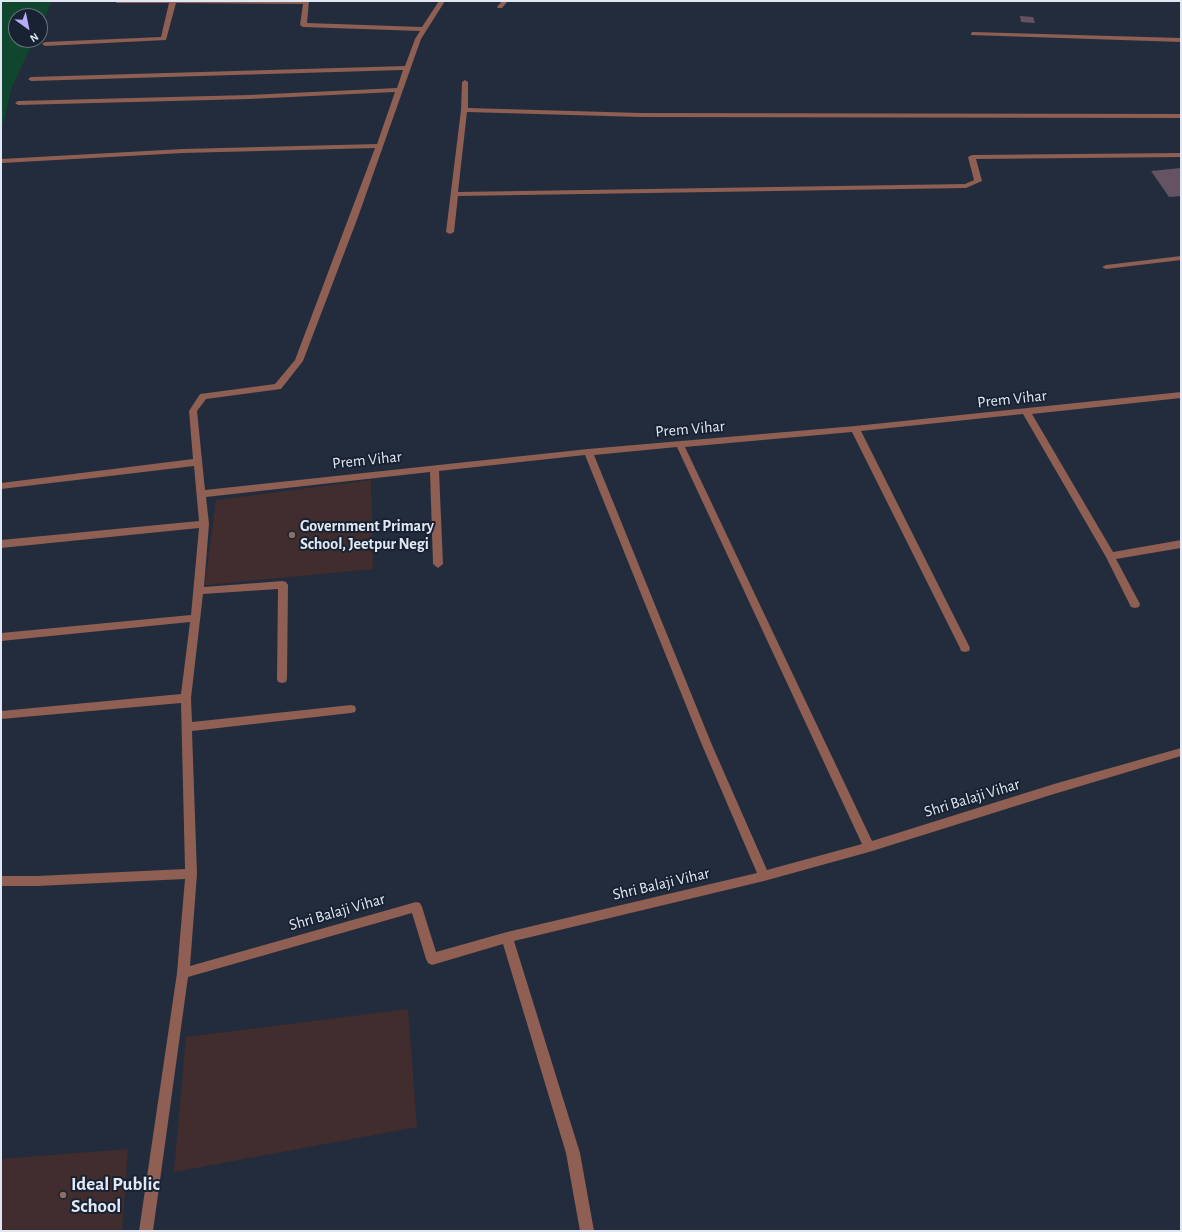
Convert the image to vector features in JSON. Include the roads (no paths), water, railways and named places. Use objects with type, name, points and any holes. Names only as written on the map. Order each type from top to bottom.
[{"type":"street","points":[[117,1],[307,2],[303,25],[423,29]]},
{"type":"street","points":[[146,1231],[183,973],[191,874],[186,698],[196,618],[204,524],[193,411],[203,396],[278,387],[299,361],[354,216],[398,90],[418,39],[442,1]]},
{"type":"street","points":[[500,7],[505,1]]},
{"type":"street","points":[[48,44],[164,38],[173,2]]},
{"type":"street","points":[[973,34],[1181,40]]},
{"type":"street","points":[[31,78],[407,68]]},
{"type":"street","points":[[450,232],[464,110],[464,82]]},
{"type":"street","points":[[18,102],[250,97],[398,90]]},
{"type":"street","points":[[464,110],[641,115],[1181,116]]},
{"type":"street","points":[[2,161],[183,151],[379,146]]},
{"type":"street","points":[[454,194],[966,186],[978,181],[972,156],[1181,155]]},
{"type":"street","points":[[1106,267],[1181,258]]},
{"type":"street","name":"Prem Vihar","points":[[202,494],[588,452],[1027,413],[1181,395]]},
{"type":"street","points":[[1027,413],[1110,556],[1135,604]]},
{"type":"street","points":[[855,429],[965,648]]},
{"type":"street","points":[[680,445],[869,847]]},
{"type":"street","points":[[588,452],[706,745],[764,876]]},
{"type":"street","points":[[1,486],[197,462]]},
{"type":"street","points":[[434,468],[438,564]]},
{"type":"street","points":[[1,544],[204,524]]},
{"type":"street","points":[[1110,556],[1181,544]]},
{"type":"street","points":[[198,591],[283,585],[282,679]]},
{"type":"street","points":[[1,637],[196,618]]},
{"type":"street","points":[[1,715],[186,698]]},
{"type":"street","points":[[186,727],[352,708]]},
{"type":"street","name":"Shri Balaji Vihar","points":[[183,973],[416,907],[432,958],[507,937],[764,876],[869,847],[1054,789],[1181,752]]},
{"type":"street","points":[[1,881],[37,882],[191,874]]},
{"type":"street","points":[[507,937],[573,1153],[587,1231]]},
{"type":"place","name":"Government Primary School, Jeetpur Negi","points":[[292,535]]},
{"type":"place","name":"Ideal Public School","points":[[63,1195]]}]
